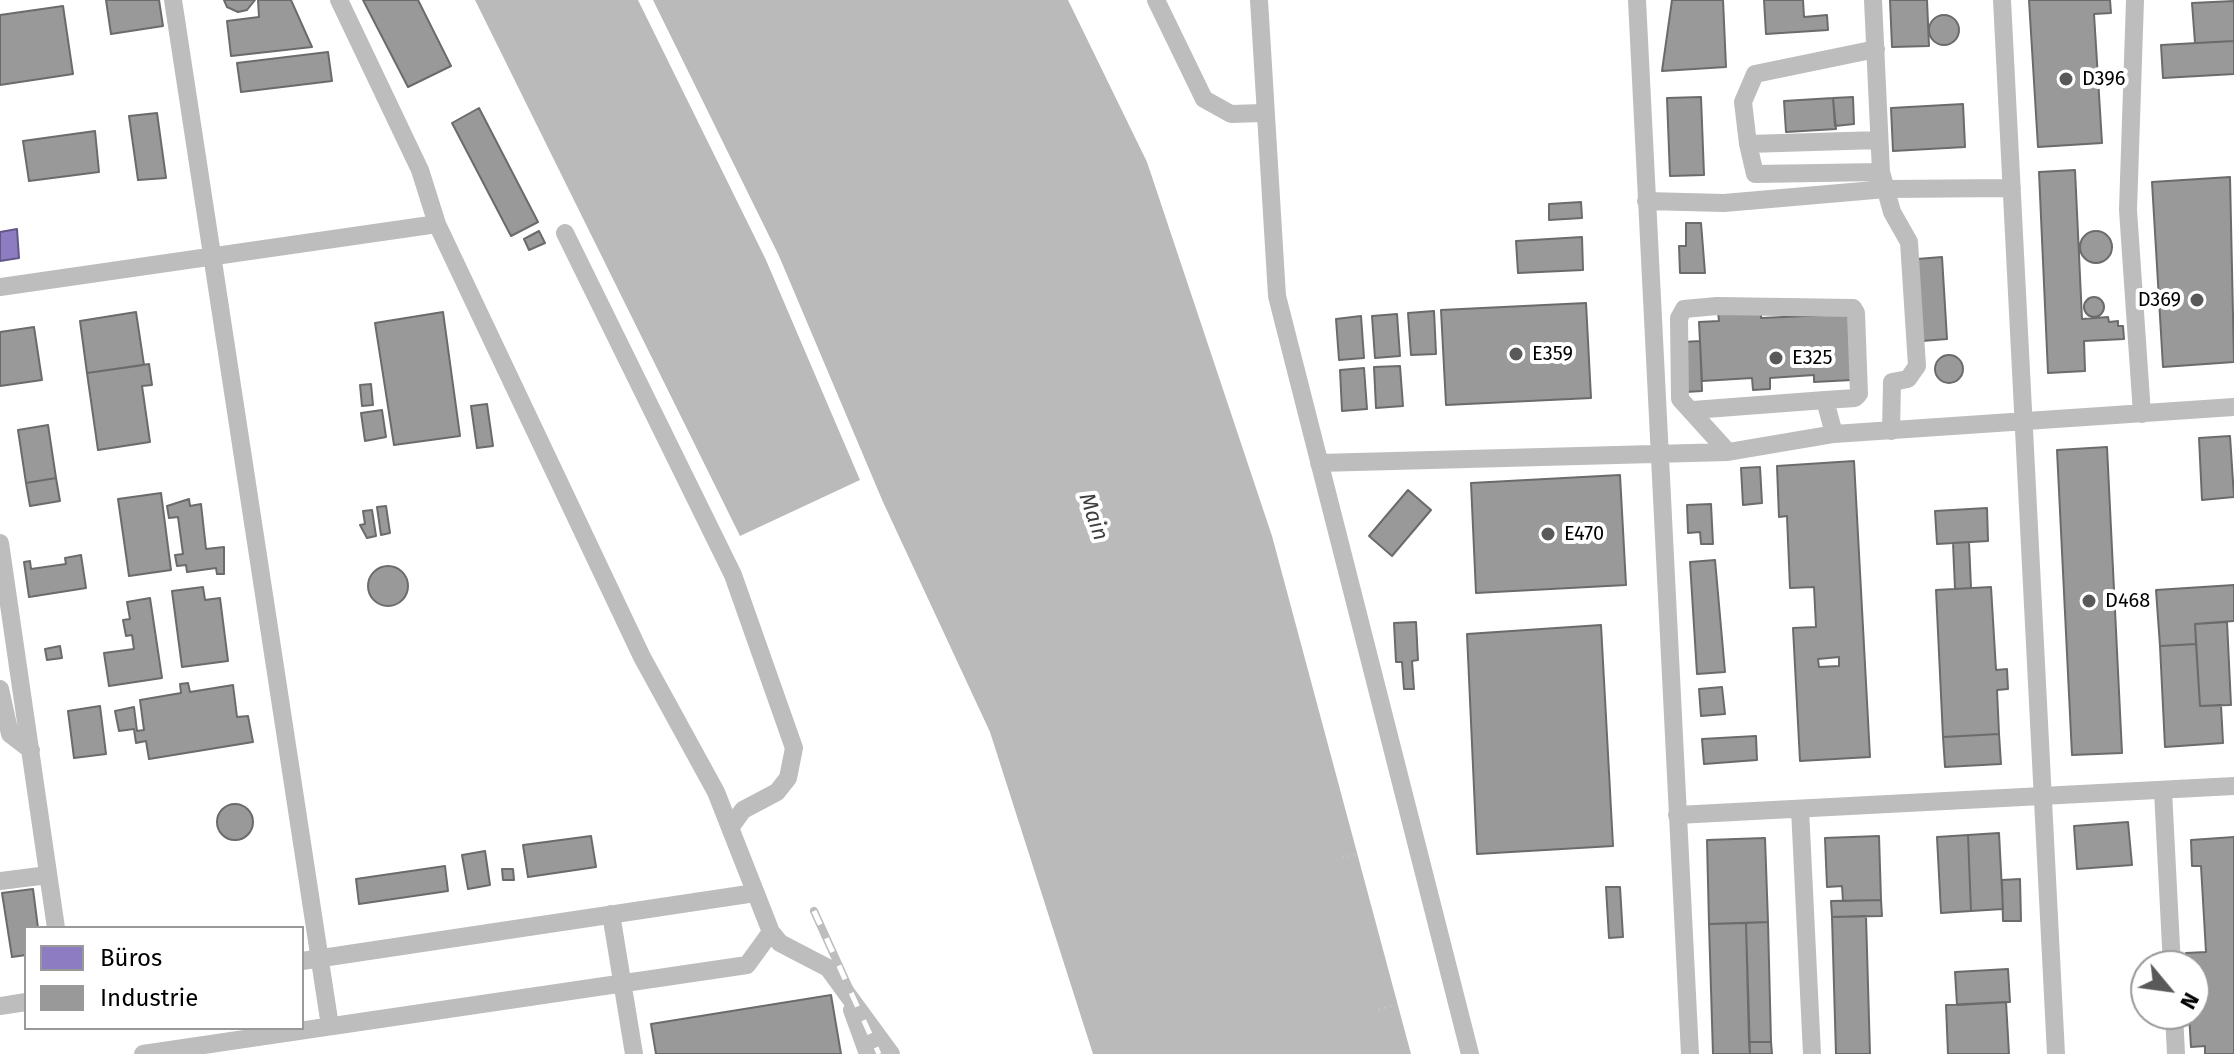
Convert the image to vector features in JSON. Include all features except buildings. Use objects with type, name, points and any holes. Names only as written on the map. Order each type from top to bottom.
[{"type":"street","points":[[173,0],[210,256],[256,527],[311,959],[330,1026]]},
{"type":"street","points":[[339,0],[420,170],[437,224],[642,657],[716,792],[771,932],[780,943],[818,960],[843,985],[891,1054]]},
{"type":"street","points":[[1156,0],[1204,99],[1231,114],[1263,113]]},
{"type":"street","points":[[1259,0],[1263,113],[1277,296],[1470,1054]]},
{"type":"street","points":[[1637,0],[1690,1054]]},
{"type":"street","points":[[1873,0],[1883,180],[1892,212],[1909,242],[1917,366],[1908,379],[1892,382],[1891,431]]},
{"type":"street","points":[[2002,0],[2056,1054]]},
{"type":"street","points":[[2135,0],[2128,210],[2142,414]]},
{"type":"street","points":[[1876,49],[1755,74],[1743,102],[1755,174],[2012,188]]},
{"type":"street","points":[[1748,144],[1879,140]]},
{"type":"street","points":[[1646,201],[1759,202],[1883,180]]},
{"type":"street","points":[[0,287],[437,224]]},
{"type":"street","points":[[565,233],[733,575],[794,748],[788,778],[777,792],[743,810],[730,828]]},
{"type":"street","points":[[1693,410],[1855,398],[1859,394],[1856,313],[1853,308],[1717,306],[1684,309],[1679,318],[1680,399],[1728,452]]},
{"type":"street","points":[[1825,400],[1834,434]]},
{"type":"street","points":[[1319,463],[1728,452],[1834,434],[2024,424],[2234,407]]},
{"type":"street","points":[[0,543],[4,607],[31,750],[56,926]]},
{"type":"street","points":[[0,689],[5,735],[31,750]]},
{"type":"street","points":[[1677,815],[2234,786]]},
{"type":"street","points":[[2163,791],[2171,950]]},
{"type":"street","points":[[1800,809],[1812,1054]]},
{"type":"street","points":[[0,881],[48,875]]},
{"type":"street","points":[[311,959],[755,893]]},
{"type":"street","points":[[611,914],[634,1054]]},
{"type":"street","points":[[143,1054],[747,965],[771,932]]},
{"type":"street","points":[[843,985],[868,1054]]},
{"type":"street","points":[[0,1006],[24,1002]]},
{"type":"street","points":[[2175,1030],[2176,1054]]},
{"type":"street","points":[[275,1035],[278,1054]]},
{"type":"path","points":[[1342,857],[1356,855]]},
{"type":"path","points":[[1378,1009],[1396,1005]]},
{"type":"water","points":[[475,0],[638,0],[766,260],[860,480],[740,536]]},
{"type":"water","name":"Main","points":[[653,0],[1068,0],[1147,162],[1272,536],[1411,1054],[1093,1054],[990,732],[883,502],[779,256]]},
{"type":"railway","points":[[814,911],[879,1054]]},
{"type":"place","name":"D396","points":[[2066,79]]},
{"type":"place","name":"D369","points":[[2197,300]]},
{"type":"place","name":"E359","points":[[1516,354]]},
{"type":"place","name":"E325","points":[[1776,358]]},
{"type":"place","name":"E470","points":[[1548,534]]},
{"type":"place","name":"D468","points":[[2089,601]]}]
